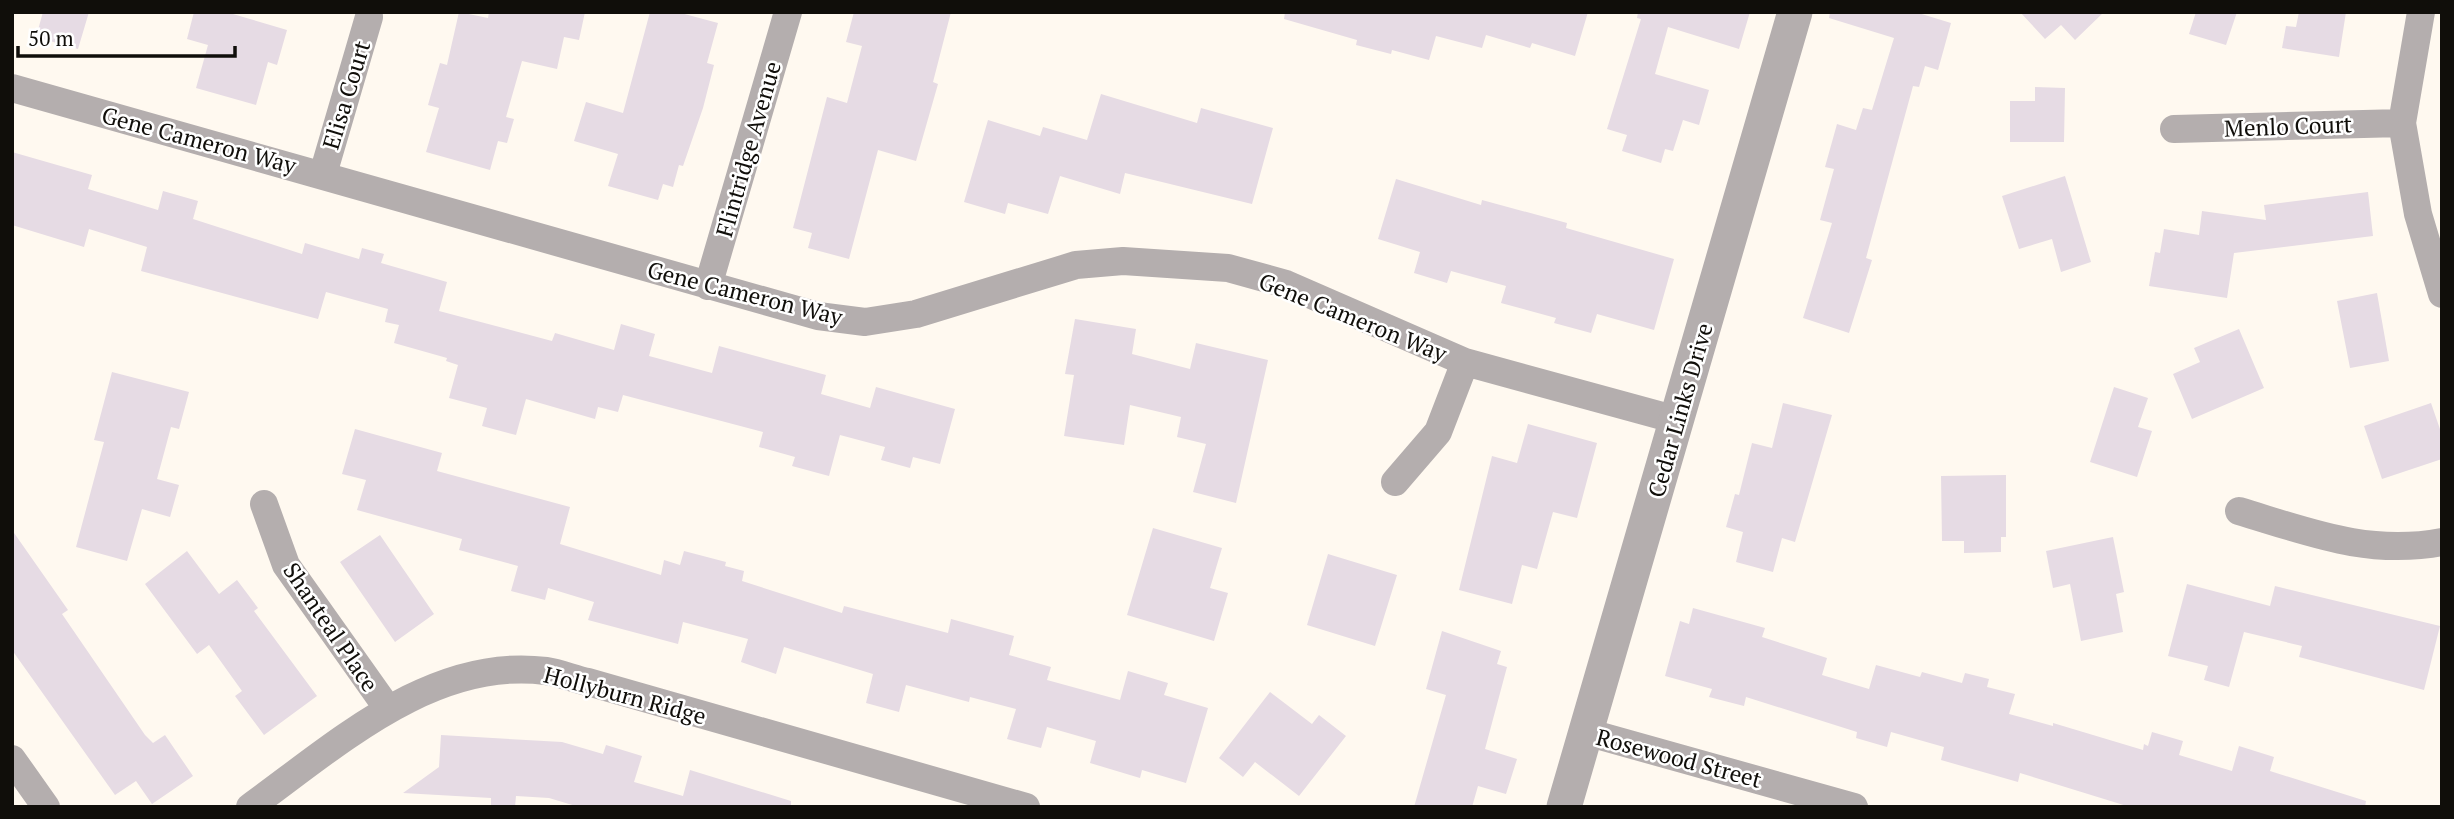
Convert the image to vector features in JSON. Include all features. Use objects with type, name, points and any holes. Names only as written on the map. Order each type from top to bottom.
[{"type":"street","name":"Flintridge Avenue","points":[[708,286],[788,12]]},
{"type":"street","name":"Cedar Links Drive","points":[[1564,807],[1795,12]]},
{"type":"street","points":[[2421,12],[2402,123],[2418,214],[2442,294]]},
{"type":"street","name":"Elisa Court","points":[[323,174],[369,17]]},
{"type":"street","name":"Gene Cameron Way","points":[[12,89],[323,174],[818,316],[866,322],[916,314],[1076,265],[1124,261],[1228,268],[1286,285],[1465,362],[1677,421]]},
{"type":"street","name":"Menlo Court","points":[[2174,129],[2402,123]]},
{"type":"street","points":[[1395,482],[1438,432],[1465,362]]},
{"type":"street","name":"Shanteal Place","points":[[264,504],[286,565],[387,709]]},
{"type":"street","points":[[2239,510],[2338,541],[2406,548],[2442,541]]},
{"type":"street","name":"Hollyburn Ridge","points":[[250,807],[387,709],[472,677],[508,671],[546,671],[1026,807]]},
{"type":"street","name":"Rosewood Street","points":[[1586,733],[1854,807]]},
{"type":"street","points":[[12,759],[46,807]]},
{"type":"building","points":[[43,12],[89,12],[78,49],[36,37]]},
{"type":"building","points":[[194,12],[226,12],[287,30],[277,65],[268,62],[256,105],[196,88],[208,45],[187,39]]},
{"type":"building","points":[[459,12],[488,18],[489,12],[585,12],[579,40],[564,37],[557,69],[522,61],[506,117],[514,119],[507,143],[498,141],[490,170],[426,152],[439,108],[428,105],[440,63],[447,65]]},
{"type":"building","points":[[650,12],[677,12],[718,23],[707,63],[714,65],[703,108],[683,166],[679,165],[673,187],[663,184],[658,200],[608,186],[618,154],[574,141],[586,102],[623,113]]},
{"type":"building","points":[[854,12],[951,12],[933,82],[938,84],[916,161],[878,150],[849,259],[808,248],[812,233],[793,228],[827,97],[847,103],[862,46],[846,42]]},
{"type":"building","points":[[1285,12],[1588,12],[1575,56],[1532,43],[1530,48],[1486,35],[1482,48],[1436,36],[1429,60],[1392,50],[1391,54],[1356,45],[1357,40],[1284,19]]},
{"type":"building","points":[[1638,12],[1750,12],[1739,49],[1668,27],[1655,74],[1709,90],[1699,125],[1683,120],[1673,151],[1665,149],[1661,163],[1622,151],[1627,135],[1607,129],[1641,19],[1637,18]]},
{"type":"building","points":[[1830,12],[1915,12],[1951,23],[1938,70],[1925,66],[1919,87],[1913,86],[1866,258],[1872,260],[1849,333],[1803,318],[1832,223],[1820,220],[1834,169],[1825,167],[1837,124],[1856,130],[1863,108],[1872,110],[1894,38],[1829,18]]},
{"type":"building","points":[[2020,12],[2104,12],[2075,40],[2061,25],[2045,39]]},
{"type":"building","points":[[2196,12],[2237,12],[2226,45],[2189,34]]},
{"type":"building","points":[[2299,12],[2346,12],[2339,57],[2282,48],[2286,26],[2296,27]]},
{"type":"building","points":[[2035,87],[2065,88],[2064,142],[2010,142],[2010,101],[2035,101]]},
{"type":"building","points":[[1101,94],[1197,123],[1201,108],[1273,128],[1252,204],[1125,173],[1120,194],[1060,176],[1048,214],[1008,203],[1005,214],[964,202],[988,120],[1040,136],[1043,127],[1087,140]]},
{"type":"building","points":[[12,152],[92,175],[88,189],[158,210],[163,191],[198,201],[193,219],[302,254],[305,243],[359,259],[362,248],[384,254],[381,263],[447,282],[439,311],[552,341],[555,333],[614,350],[621,324],[655,334],[649,356],[712,373],[719,346],[826,375],[821,394],[870,408],[876,387],[955,409],[940,464],[913,457],[910,468],[881,460],[885,447],[840,435],[829,476],[792,466],[795,457],[759,447],[763,432],[623,395],[618,412],[598,407],[595,419],[526,399],[516,435],[482,426],[487,408],[449,398],[458,365],[446,361],[447,358],[394,343],[399,325],[385,322],[388,309],[326,292],[318,319],[141,271],[147,247],[89,229],[84,247],[12,225]]},
{"type":"building","points":[[2065,176],[2091,262],[2061,272],[2052,239],[2019,249],[2002,196]]},
{"type":"building","points":[[1396,179],[1481,205],[1482,200],[1567,223],[1566,228],[1674,259],[1654,330],[1597,314],[1591,333],[1554,323],[1556,318],[1501,303],[1506,286],[1451,271],[1447,283],[1414,273],[1420,252],[1378,239]]},
{"type":"building","points":[[2368,192],[2373,236],[2234,253],[2227,298],[2149,286],[2155,252],[2160,253],[2164,229],[2199,235],[2202,211],[2266,220],[2264,205]]},
{"type":"building","points":[[2377,293],[2389,361],[2350,368],[2337,301]]},
{"type":"building","points":[[1075,319],[1136,329],[1132,354],[1190,369],[1196,343],[1268,360],[1236,503],[1193,492],[1206,444],[1177,437],[1181,417],[1130,405],[1124,445],[1064,436],[1074,375],[1065,374]]},
{"type":"building","points":[[2239,329],[2264,388],[2192,419],[2173,374],[2200,362],[2194,348]]},
{"type":"building","points":[[112,372],[189,392],[179,429],[171,427],[157,479],[179,485],[170,517],[142,509],[127,561],[76,547],[104,442],[94,440]]},
{"type":"building","points":[[2114,387],[2148,398],[2138,427],[2152,431],[2137,477],[2090,462]]},
{"type":"building","points":[[1783,403],[1832,415],[1795,542],[1782,538],[1773,572],[1736,562],[1743,532],[1726,527],[1735,494],[1739,495],[1752,443],[1772,448]]},
{"type":"building","points":[[2431,403],[2442,435],[2442,459],[2382,479],[2364,426]]},
{"type":"building","points":[[1528,424],[1597,443],[1577,518],[1553,512],[1537,569],[1522,565],[1512,604],[1459,590],[1492,456],[1517,463]]},
{"type":"building","points":[[355,429],[442,453],[437,471],[570,507],[560,544],[661,575],[664,560],[680,565],[684,551],[726,562],[725,566],[744,571],[742,581],[842,613],[844,606],[948,633],[951,619],[1014,636],[1009,655],[1051,667],[1047,680],[1120,700],[1128,671],[1168,683],[1164,695],[1208,708],[1186,783],[1142,770],[1140,778],[1090,763],[1096,741],[1047,727],[1041,748],[1007,739],[1016,709],[970,697],[969,702],[906,685],[899,712],[866,703],[873,674],[784,647],[776,674],[741,662],[748,639],[683,622],[678,644],[588,620],[594,602],[548,588],[545,600],[511,591],[518,566],[459,550],[462,539],[357,510],[366,480],[342,474]]},
{"type":"building","points":[[2006,475],[2006,537],[2001,537],[2001,552],[1964,553],[1964,541],[1942,541],[1941,476]]},
{"type":"building","points":[[1153,528],[1222,548],[1210,588],[1228,593],[1214,641],[1127,615]]},
{"type":"building","points":[[12,530],[68,610],[62,614],[145,735],[153,743],[165,735],[193,776],[152,804],[136,781],[115,795],[12,650]]},
{"type":"building","points":[[380,535],[434,614],[395,642],[340,562]]},
{"type":"building","points":[[2113,537],[2124,592],[2116,594],[2123,632],[2081,641],[2070,584],[2053,588],[2046,551]]},
{"type":"building","points":[[187,551],[219,594],[237,580],[258,608],[254,611],[317,696],[264,735],[235,696],[242,691],[209,645],[197,654],[145,584]]},
{"type":"building","points":[[1328,554],[1397,575],[1375,646],[1307,625]]},
{"type":"building","points":[[2187,584],[2270,606],[2275,586],[2440,626],[2424,690],[2299,657],[2302,646],[2244,632],[2229,687],[2204,680],[2208,666],[2168,656]]},
{"type":"building","points":[[1693,608],[1765,628],[1762,637],[1827,658],[1822,675],[1869,689],[1876,665],[1920,677],[1922,672],[1962,683],[1965,673],[1989,679],[1987,687],[2015,694],[2009,714],[2053,726],[2053,723],[2143,750],[2144,744],[2148,746],[2152,732],[2183,741],[2179,755],[2232,771],[2239,746],[2274,757],[2270,771],[2366,801],[2365,807],[2130,807],[2020,773],[2018,782],[1941,760],[1944,747],[1891,732],[1887,747],[1856,738],[1857,732],[1746,697],[1744,706],[1709,697],[1712,689],[1665,676],[1680,621],[1689,624]]},
{"type":"building","points":[[1442,631],[1501,651],[1497,664],[1507,667],[1485,749],[1517,759],[1506,794],[1478,786],[1472,807],[1414,807],[1446,695],[1426,689]]},
{"type":"building","points":[[1270,692],[1312,724],[1319,715],[1346,736],[1299,796],[1255,762],[1243,777],[1219,758]]},
{"type":"building","points":[[441,735],[562,742],[603,754],[606,745],[642,756],[634,782],[683,796],[690,770],[791,801],[791,807],[579,807],[549,798],[516,796],[515,807],[491,807],[491,798],[403,793],[439,767]]}]
